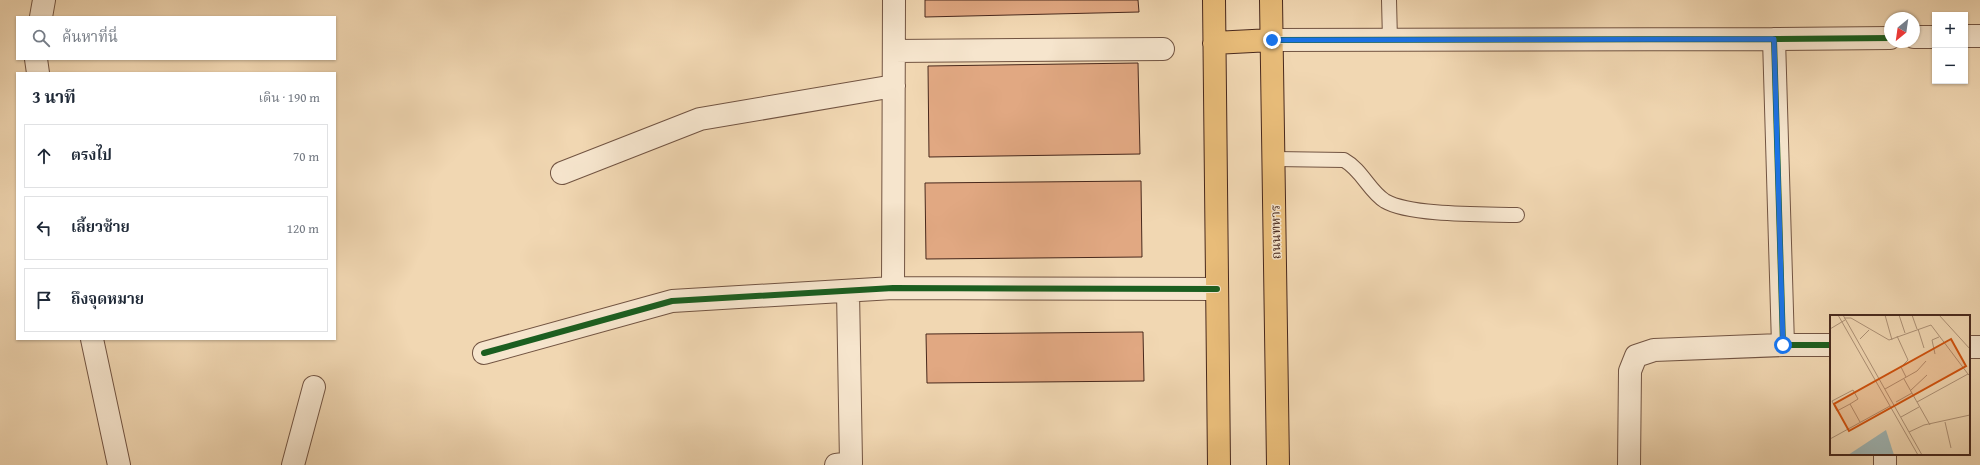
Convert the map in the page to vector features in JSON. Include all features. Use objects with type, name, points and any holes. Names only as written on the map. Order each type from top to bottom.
[{"type":"main road","points":[[1214,0],[1219,465]]},
{"type":"main road","name":"ถนนทหาร","points":[[1271,0],[1275,159],[1278,465]]},
{"type":"main road","points":[[1214,43],[1272,40]]},
{"type":"street","points":[[41,16],[44,0]]},
{"type":"street","points":[[893,288],[894,0]]},
{"type":"street","points":[[1968,36],[1980,36]]},
{"type":"street","points":[[1920,37],[1932,37]]},
{"type":"street","points":[[1272,40],[1884,38]]},
{"type":"street","points":[[1774,39],[1783,345]]},
{"type":"street","points":[[894,51],[1163,49]]},
{"type":"street","points":[[36,60],[38,72]]},
{"type":"street","points":[[562,173],[700,119],[894,86]]},
{"type":"street","points":[[484,353],[672,301],[893,288],[1217,289]]},
{"type":"street","points":[[836,465],[851,464],[848,291]]},
{"type":"street","points":[[92,340],[119,465]]},
{"type":"street","points":[[1629,465],[1630,371],[1636,356],[1654,350],[1783,345],[1830,345]]},
{"type":"street","points":[[293,465],[314,387]]},
{"type":"lane","points":[[1389,0],[1390,40]]},
{"type":"lane","points":[[1275,159],[1344,160],[1353,165],[1384,200],[1414,210],[1516,215]]},
{"type":"building","points":[[925,0],[1138,0],[1139,12],[925,17]]},
{"type":"building","points":[[1138,63],[1140,154],[929,157],[928,66]]},
{"type":"building","points":[[1141,181],[1142,257],[926,259],[925,183]]},
{"type":"building","points":[[1143,332],[1144,381],[927,383],[926,334]]},
{"type":"cycle path","points":[[1272,40],[1884,38]]},
{"type":"cycle path","points":[[1774,39],[1783,345],[1830,345]]},
{"type":"cycle path","points":[[484,353],[672,301],[893,288],[1217,289]]},
{"type":"route","points":[[1272,40],[1774,39],[1783,345]]}]
